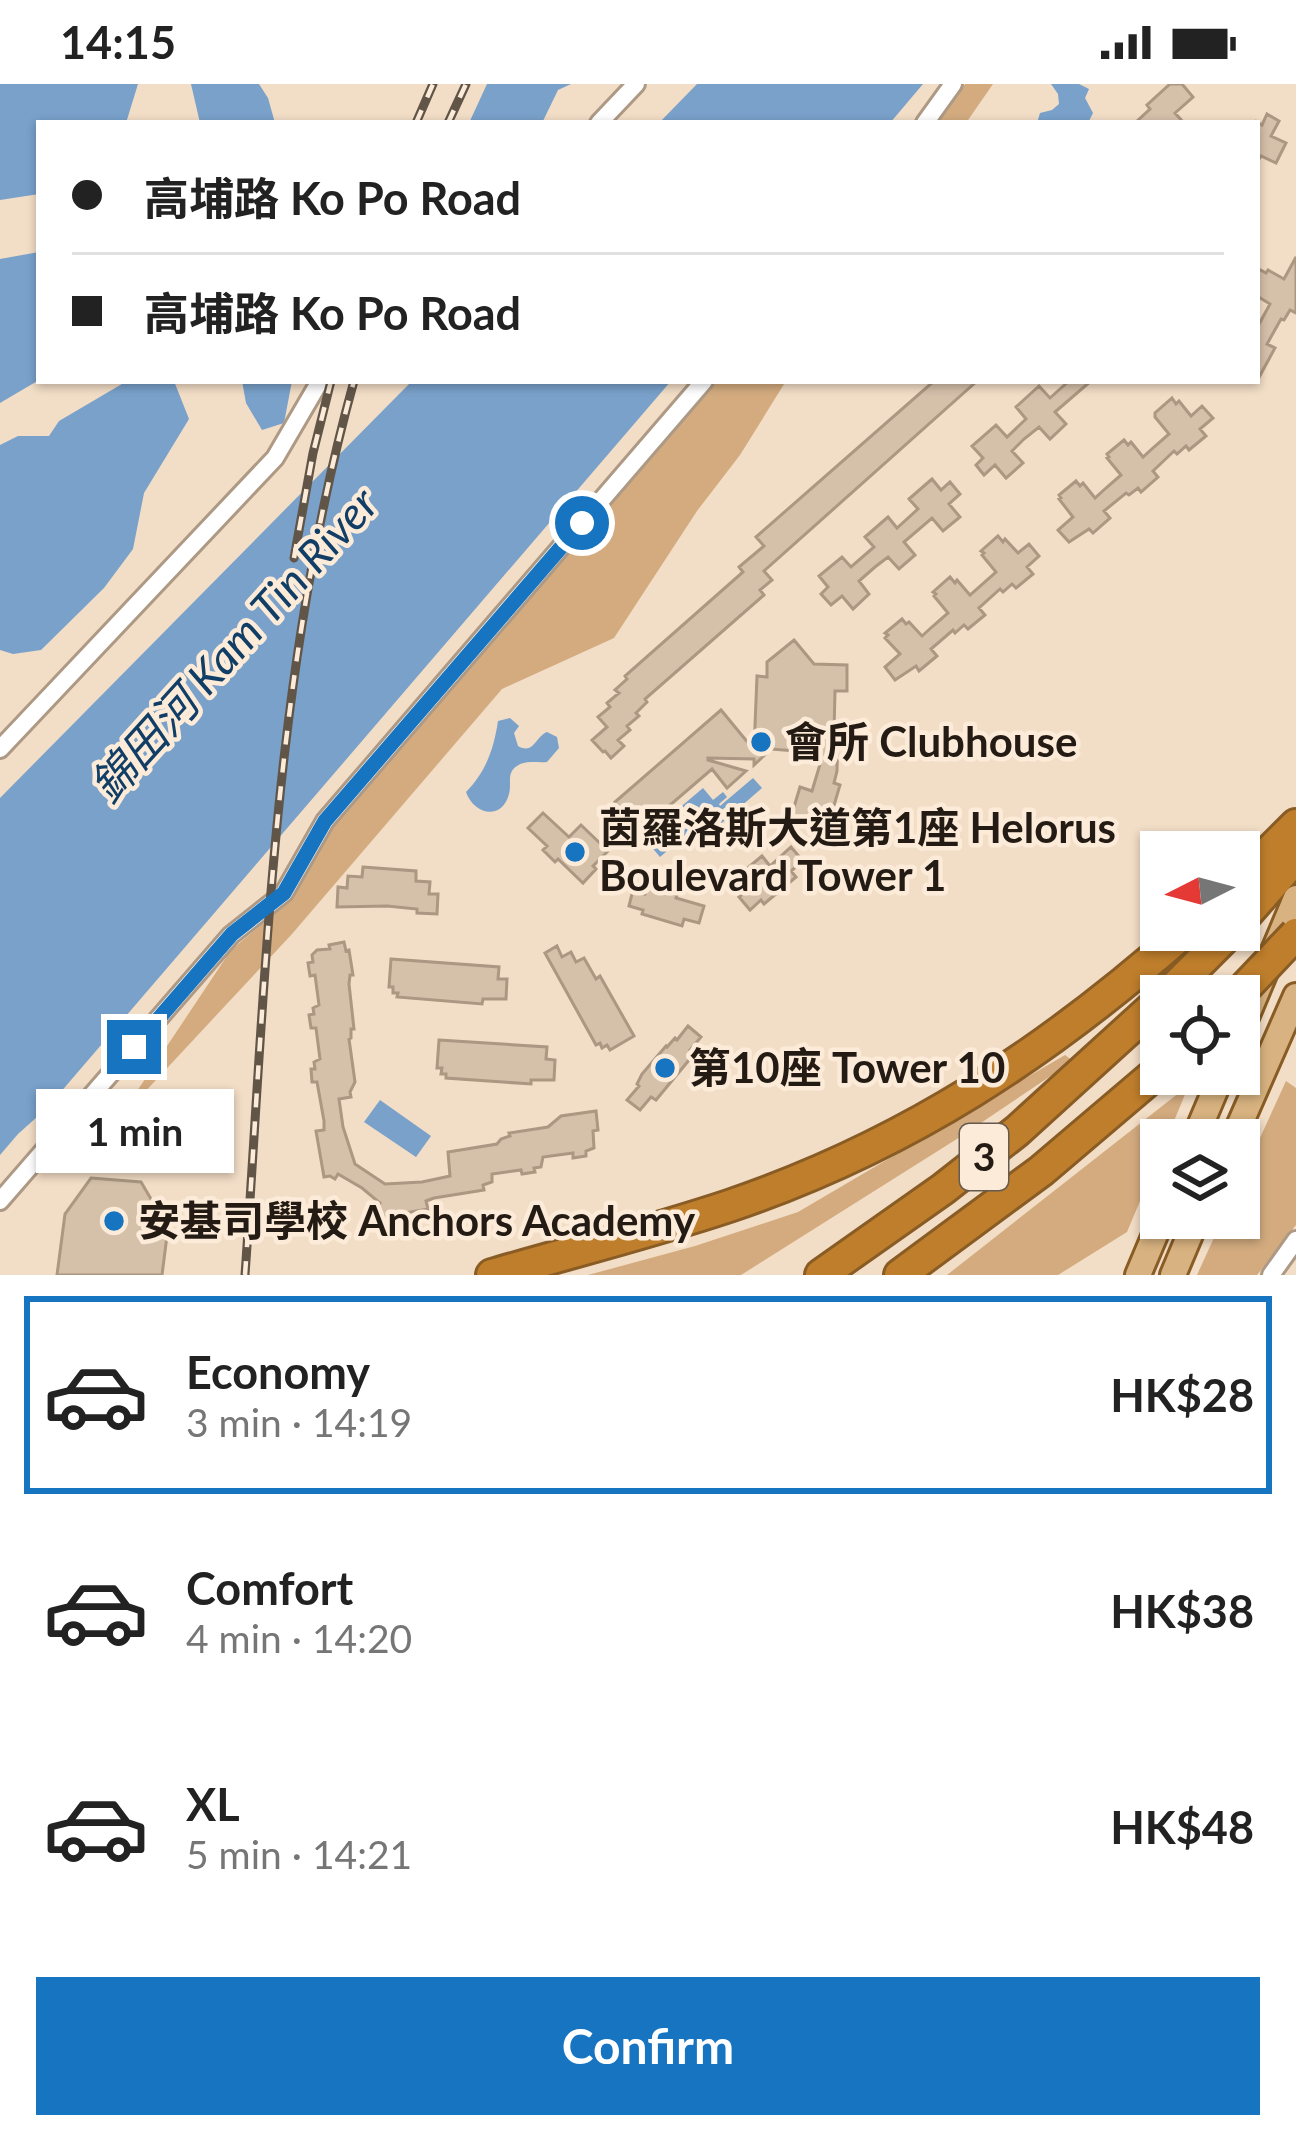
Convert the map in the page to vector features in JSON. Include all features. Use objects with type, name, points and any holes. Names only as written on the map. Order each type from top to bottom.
[{"type":"highway","points":[[1260,861],[1296,825]]},
{"type":"highway","points":[[1260,898],[1296,857]]},
{"type":"highway","points":[[1257,975],[1296,934]]},
{"type":"highway","points":[[492,1275],[730,1205],[884,1142],[1000,1076],[1109,997],[1162,951]]},
{"type":"highway","name":"3","points":[[1186,975],[1211,951]]},
{"type":"highway","name":"3","points":[[821,1275],[1018,1131],[1140,1019]]},
{"type":"highway","name":"3","points":[[900,1275],[1041,1171],[1140,1087]]},
{"type":"main road","points":[[1260,984],[1296,898]]},
{"type":"main road","points":[[1243,1119],[1296,996]]},
{"type":"main road","points":[[1138,1275],[1153,1239]]},
{"type":"main road","points":[[1173,1275],[1189,1239]]},
{"type":"street","points":[[602,120],[636,84]]},
{"type":"street","points":[[927,120],[953,84]]},
{"type":"street","points":[[0,749],[275,458],[318,384]]},
{"type":"street","points":[[0,1201],[232,934],[284,893],[325,821],[701,384]]},
{"type":"street","points":[[1270,1275],[1296,1240]]},
{"type":"shaded area","points":[[965,84],[993,84],[968,120],[939,120]]},
{"type":"shaded area","points":[[714,384],[784,384],[614,638],[502,689],[292,934],[115,1124],[231,950],[291,900],[332,828]]},
{"type":"shaded area","points":[[1065,1055],[1073,1061],[741,1275],[588,1275],[798,1212]]},
{"type":"shaded area","points":[[1286,1081],[1296,1088],[1296,1225],[1257,1275],[1197,1275],[1213,1239],[1260,1239],[1260,1138]]},
{"type":"shaded area","points":[[1176,1095],[1185,1095],[1175,1119],[1146,1119]]},
{"type":"shaded area","points":[[1140,1123],[1140,1201],[1127,1232],[1058,1275],[947,1275]]},
{"type":"water","points":[[0,84],[138,84],[127,120],[36,120],[36,194],[0,200]]},
{"type":"water","points":[[191,84],[259,84],[274,120],[199,120]]},
{"type":"water","points":[[487,84],[571,84],[558,90],[543,120],[470,120]]},
{"type":"water","points":[[697,84],[923,84],[893,120],[662,120]]},
{"type":"water","points":[[1051,84],[1079,84],[1089,89],[1085,98],[1093,113],[1090,120],[1038,120],[1040,113],[1059,104]]},
{"type":"water","points":[[36,253],[36,382],[0,403],[0,259]]},
{"type":"water","points":[[122,384],[175,384],[189,419],[144,493],[133,549],[104,588],[41,650],[13,654],[0,650],[0,445],[18,436],[49,436],[59,421]]},
{"type":"water","points":[[243,384],[291,384],[284,423],[262,430],[246,403]]},
{"type":"water","name":"錦田河 Kam Tin River","points":[[409,384],[668,384],[47,1108],[0,1155],[0,798]]},
{"type":"water","points":[[510,718],[519,726],[514,733],[518,746],[531,747],[547,732],[557,737],[559,748],[547,762],[524,763],[514,769],[505,803],[488,812],[475,806],[466,792],[488,759],[498,721]]},
{"type":"water","points":[[753,778],[762,788],[716,828],[711,823],[660,857],[644,838],[703,788],[713,800],[723,792],[727,797],[720,806]]},
{"type":"water","points":[[380,1100],[431,1136],[416,1157],[364,1122]]},
{"type":"building","points":[[1170,84],[1182,84],[1193,97],[1175,113],[1181,120],[1138,120],[1150,109],[1147,105]]},
{"type":"building","points":[[1267,114],[1279,121],[1271,136],[1286,143],[1276,163],[1260,158]]},
{"type":"building","points":[[1296,257],[1296,313],[1290,310],[1281,319],[1267,344],[1275,348],[1260,376],[1260,322],[1270,304],[1260,298],[1260,270],[1284,279]]},
{"type":"building","points":[[931,384],[974,384],[764,571],[772,580],[760,590],[764,595],[645,699],[636,713],[639,716],[627,726],[630,730],[618,740],[624,746],[611,758],[592,740],[607,727],[598,717],[619,693],[615,690],[743,572],[739,567],[764,546],[756,537]]},
{"type":"building","points":[[1066,384],[1088,384],[1055,412],[1066,424],[1050,439],[1039,427],[1012,451],[1023,463],[1006,478],[995,465],[984,475],[976,465],[983,458],[972,446],[996,425],[1007,437],[1026,419],[1016,407],[1039,386],[1050,398]]},
{"type":"building","points":[[1172,398],[1191,416],[1202,406],[1213,418],[1200,429],[1206,436],[1189,450],[1186,446],[1177,454],[1174,451],[1153,471],[1158,477],[1141,492],[1138,488],[1126,493],[1104,511],[1110,518],[1093,533],[1089,529],[1069,542],[1058,530],[1073,517],[1059,495],[1076,481],[1095,498],[1121,475],[1107,454],[1124,440],[1143,457],[1169,434],[1155,413]]},
{"type":"building","points":[[932,479],[941,490],[950,482],[960,494],[949,504],[960,517],[943,531],[932,518],[904,542],[915,555],[899,569],[888,557],[875,567],[859,581],[869,594],[853,609],[842,596],[831,605],[821,594],[828,587],[819,576],[842,557],[851,567],[874,547],[865,537],[888,517],[897,528],[918,509],[909,499]]},
{"type":"building","points":[[998,536],[1018,553],[1029,544],[1039,556],[1027,567],[1033,574],[1016,588],[1012,584],[1003,592],[1000,589],[979,608],[985,615],[968,629],[964,625],[953,630],[931,649],[937,656],[919,671],[916,666],[895,680],[885,667],[900,654],[885,633],[902,619],[922,636],[948,613],[933,592],[950,577],[970,595],[996,572],[981,551]]},
{"type":"building","name":"會所 Clubhouse","points":[[794,640],[814,664],[847,665],[847,691],[835,691],[834,783],[840,785],[828,826],[791,817],[800,787],[812,791],[821,761],[795,760],[796,751],[771,749],[754,765],[754,759],[708,758],[746,771],[727,788],[712,769],[640,831],[615,802],[721,710],[754,750],[757,676],[767,677],[767,662]]},
{"type":"building","name":"茵羅洛斯大道第1座 Helorus Boulevard Tower 1","points":[[543,813],[569,837],[581,825],[608,851],[583,883],[543,850],[547,846],[528,828]]},
{"type":"building","points":[[791,847],[803,861],[791,871],[796,877],[750,910],[739,897],[749,889],[738,876],[762,856],[770,866]]},
{"type":"building","points":[[363,867],[416,871],[416,881],[430,882],[429,894],[438,894],[437,914],[387,906],[337,907],[338,887],[347,888],[348,876],[362,877]]},
{"type":"building","points":[[650,877],[680,886],[676,898],[704,906],[699,923],[684,919],[682,926],[629,906],[633,890],[645,894]]},
{"type":"building","points":[[344,942],[353,975],[349,984],[354,1029],[349,1039],[355,1082],[351,1097],[339,1099],[355,1164],[385,1184],[450,1176],[448,1152],[497,1144],[509,1133],[548,1127],[561,1116],[596,1111],[594,1148],[586,1156],[543,1157],[535,1172],[492,1174],[484,1190],[434,1198],[426,1201],[428,1209],[382,1217],[377,1208],[380,1203],[362,1188],[338,1174],[335,1179],[324,1177],[316,1131],[324,1130],[324,1121],[311,1069],[320,1059],[316,1028],[311,1028],[309,1015],[319,1005],[315,975],[310,976],[308,963],[317,950]]},
{"type":"building","points":[[557,946],[562,957],[571,952],[576,962],[584,958],[596,979],[600,976],[634,1036],[610,1050],[607,1045],[596,1045],[545,953]]},
{"type":"building","points":[[391,959],[499,967],[498,979],[507,979],[506,999],[483,999],[482,1004],[397,997],[389,987]]},
{"type":"building","name":"第10座 Tower 10","points":[[688,1026],[701,1037],[690,1050],[694,1054],[656,1100],[651,1097],[640,1110],[627,1100],[642,1074]]},
{"type":"building","points":[[439,1040],[547,1047],[546,1059],[555,1060],[554,1080],[531,1080],[531,1084],[446,1078],[442,1068],[437,1068]]},
{"type":"building","points":[[189,1098],[208,1115],[173,1152],[162,1159],[157,1154],[152,1160],[141,1149],[187,1113],[180,1107]]},
{"type":"building","name":"安基司學校 Anchors Academy","points":[[91,1178],[141,1182],[168,1228],[162,1275],[57,1275],[65,1214]]},
{"type":"railway","points":[[417,120],[433,84]]},
{"type":"railway","points":[[449,120],[466,84]]},
{"type":"railway","points":[[294,558],[330,384]]},
{"type":"railway","points":[[245,1275],[267,937],[289,713],[327,491],[353,384]]},
{"type":"place","name":"會所 Clubhouse","points":[[761,742]]},
{"type":"place","name":"茵羅洛斯大道第1座 Helorus Boulevard Tower 1","points":[[575,852]]},
{"type":"place","name":"第10座 Tower 10","points":[[665,1068]]},
{"type":"place","name":"安基司學校 Anchors Academy","points":[[114,1221]]},
{"type":"route","points":[[134,1047],[232,934],[284,893],[325,821],[582,523]]}]
